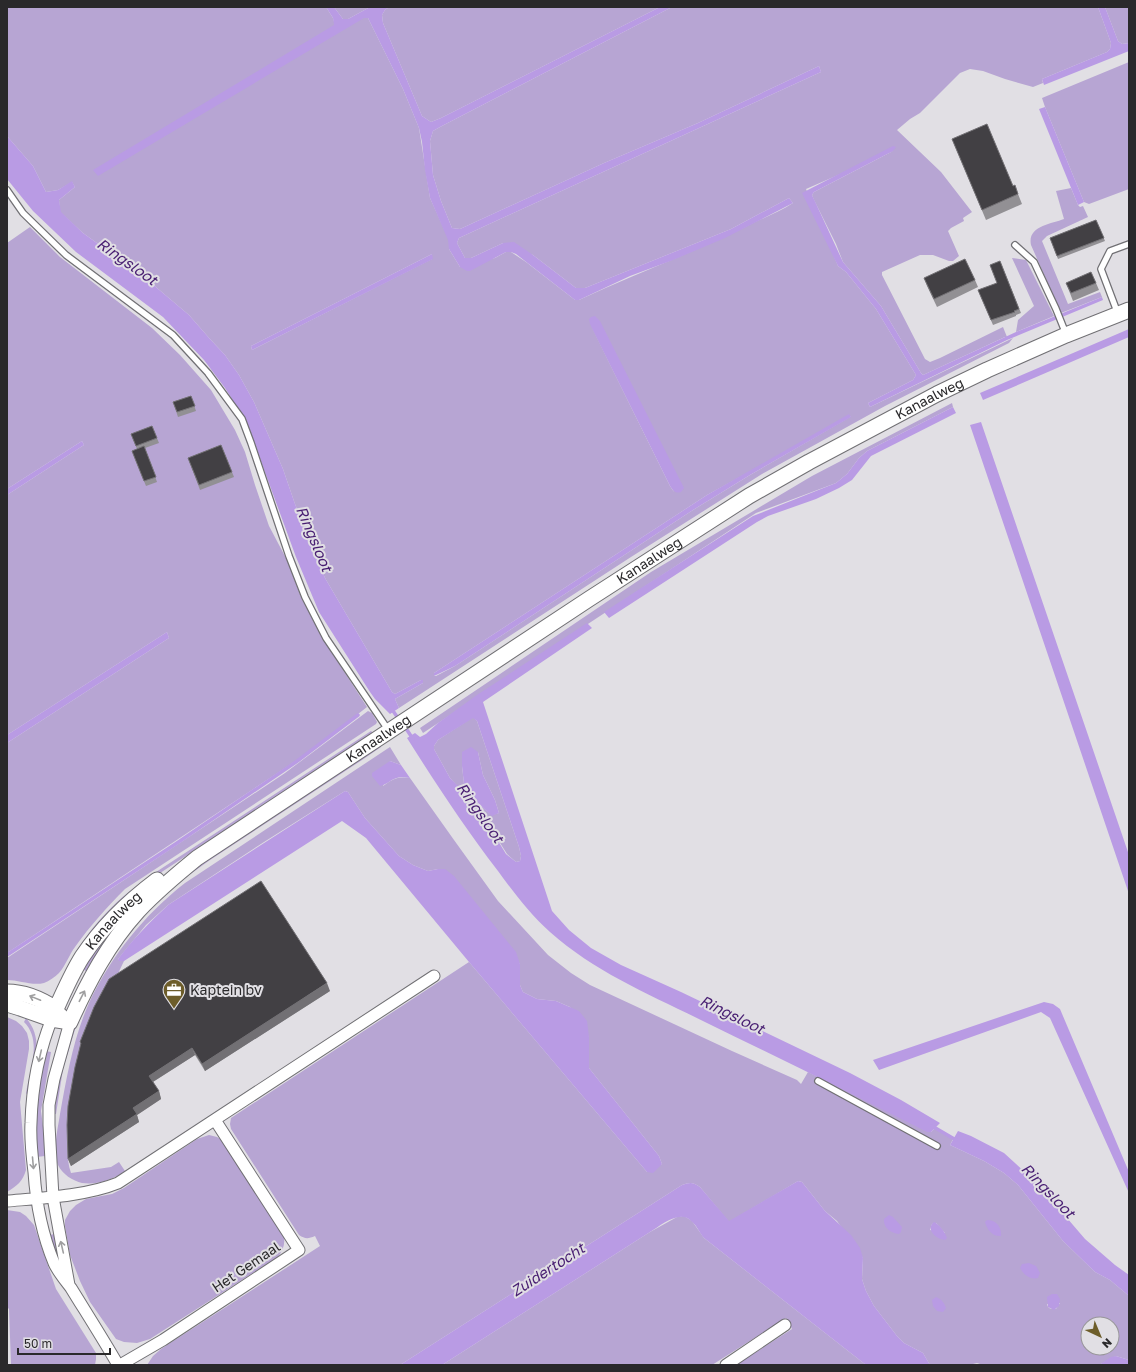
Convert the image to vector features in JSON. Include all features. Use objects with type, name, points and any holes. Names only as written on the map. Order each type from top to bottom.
[{"type":"street","name":"Kanaalweg","points":[[70,1022],[102,958],[123,928],[149,899],[197,858],[589,599],[749,496],[809,462],[937,394],[1066,335],[1124,312]]},
{"type":"street","name":"Kanaalweg","points":[[54,1014],[83,956],[120,911],[177,866],[197,858]]},
{"type":"street","points":[[7,1201],[53,1197],[99,1189],[118,1183],[434,976]]},
{"type":"street","points":[[7,992],[22,993],[45,1001],[54,1014]]},
{"type":"street","points":[[7,1004],[20,1008],[54,1014],[70,1022],[54,1079],[49,1105],[48,1125],[53,1197],[69,1285]]},
{"type":"street","points":[[54,1014],[42,1049],[35,1080],[31,1124],[37,1199],[48,1248],[54,1265],[69,1285],[119,1365]]},
{"type":"street","name":"Het Gemaal","points":[[119,1365],[163,1340],[299,1250],[215,1120]]},
{"type":"street","points":[[726,1365],[785,1326]]},
{"type":"lane","points":[[7,190],[24,213],[66,255],[173,335],[208,373],[242,419],[252,443],[289,556],[305,597],[326,638],[390,730]]},
{"type":"lane","points":[[1124,312],[1101,269],[1110,251],[1129,244]]},
{"type":"lane","points":[[1016,245],[1034,262],[1056,309],[1066,335]]},
{"type":"lane","points":[[818,1081],[937,1146]]},
{"type":"shaded area","points":[[7,7],[326,7],[333,18],[335,25],[368,18],[403,89],[419,128],[430,198],[449,240],[449,249],[460,267],[495,258],[506,252],[511,252],[575,300],[579,300],[713,242],[793,203],[789,198],[731,229],[585,288],[576,288],[533,255],[503,243],[471,258],[465,258],[457,243],[459,238],[821,72],[819,66],[698,123],[604,163],[460,229],[452,228],[441,201],[433,175],[430,141],[433,131],[672,7],[1098,7],[1111,43],[1110,49],[1107,52],[1042,79],[1043,83],[1033,87],[983,71],[970,69],[960,73],[920,113],[897,130],[941,172],[972,212],[963,218],[964,221],[948,231],[959,256],[953,261],[933,255],[920,255],[882,272],[882,275],[925,359],[930,362],[940,358],[1003,327],[1007,337],[923,375],[881,306],[843,262],[836,244],[812,195],[814,192],[893,151],[806,189],[838,266],[846,272],[876,309],[916,375],[913,380],[868,403],[870,407],[1013,338],[1009,343],[885,406],[762,474],[631,557],[399,708],[395,699],[423,683],[423,680],[395,694],[392,692],[325,578],[295,504],[283,469],[254,402],[239,375],[225,355],[189,315],[144,277],[83,233],[60,212],[59,200],[75,187],[72,182],[58,190],[46,192],[33,166],[7,136]],"holes":[[[432,254],[432,259],[252,350],[251,346]],[[590,324],[674,492],[670,486]],[[851,416],[693,510],[455,666],[434,676],[434,673],[707,495]]]},
{"type":"shaded area","points":[[334,7],[370,7],[348,19],[343,19]]},
{"type":"shaded area","points":[[389,7],[660,7],[431,122],[422,116],[383,23],[382,15]]},
{"type":"shaded area","points":[[1105,7],[1129,7],[1129,43],[1122,44],[1118,41]]},
{"type":"shaded area","points":[[1129,62],[1129,189],[1089,204],[1084,202],[1042,98]]},
{"type":"shaded area","points":[[1071,188],[1078,205],[1080,207],[1083,206],[1088,217],[1047,236],[1042,241],[1068,304],[1100,292],[1102,297],[1061,313],[1031,245],[1031,239],[1036,230],[1047,224],[1064,219],[1056,191]]},
{"type":"shaded area","points":[[30,227],[60,257],[152,328],[180,355],[211,390],[235,430],[245,452],[269,526],[287,560],[301,597],[323,639],[367,707],[312,750],[7,953],[7,743],[169,638],[167,632],[7,735],[7,495],[84,445],[82,441],[7,489],[7,243]]},
{"type":"shaded area","points":[[1012,258],[1026,260],[1054,316],[1016,332],[1018,320],[1034,306]]},
{"type":"shaded area","points":[[952,403],[953,407],[867,451],[859,458],[847,474],[836,483],[756,513],[423,733],[420,728],[651,572],[812,476]]},
{"type":"shaded area","points":[[368,711],[372,713],[377,722],[376,724],[125,889],[87,932],[73,950],[59,973],[54,977],[44,983],[39,984],[7,980],[7,958],[285,773]]},
{"type":"shaded area","points":[[473,717],[477,721],[519,847],[521,856],[520,861],[516,862],[507,854],[475,803],[476,802],[492,815],[499,813],[495,800],[483,775],[478,752],[462,766],[464,784],[459,788],[450,778],[434,749],[434,746],[438,740]]},
{"type":"shaded area","points":[[371,731],[373,733],[151,879],[74,965],[70,962],[78,948],[96,924],[116,903],[140,883]]},
{"type":"shaded area","points":[[380,745],[381,747],[362,760],[182,880],[142,916],[148,908],[198,865]]},
{"type":"shaded area","points":[[390,747],[401,765],[390,761],[383,786],[395,779],[402,777],[410,778],[498,901],[548,955],[571,973],[590,985],[797,1080],[801,1084],[808,1072],[931,1132],[936,1127],[953,1139],[950,1145],[984,1161],[1004,1173],[1018,1185],[1063,1241],[1095,1272],[1110,1280],[1129,1296],[1129,1360],[1116,1356],[1099,1365],[983,1365],[977,1363],[969,1365],[930,1365],[923,1353],[904,1343],[897,1336],[874,1306],[866,1291],[862,1279],[863,1258],[837,1221],[825,1211],[802,1182],[798,1181],[729,1222],[700,1187],[691,1183],[682,1185],[400,1365],[147,1365],[153,1356],[161,1349],[320,1246],[315,1236],[307,1238],[299,1235],[231,1129],[231,1118],[469,962],[647,1172],[662,1164],[659,1156],[589,1068],[589,1037],[570,1007],[556,1001],[537,999],[523,992],[520,985],[520,964],[438,869],[428,871],[413,865],[399,856],[365,818],[348,792],[345,791],[168,905],[146,925],[118,959],[124,961],[114,982],[68,1129],[68,1162],[71,1173],[111,1167],[119,1162],[125,1171],[115,1177],[99,1182],[82,1183],[75,1181],[65,1174],[58,1165],[55,1147],[68,1072],[83,1017],[98,986],[118,953],[142,923],[170,895],[185,883]],"holes":[[[936,1223],[945,1233],[930,1230],[932,1224]],[[1060,1303],[1056,1309],[1048,1307],[1047,1304]]]},
{"type":"shaded area","points":[[132,905],[88,972],[82,969],[82,966]]},
{"type":"shaded area","points":[[80,1013],[63,1069],[56,1114],[54,1114],[59,1077],[70,1034]]},
{"type":"shaded area","points":[[7,1017],[16,1021],[27,1033],[29,1049],[20,1102],[26,1170],[19,1183],[7,1192]]},
{"type":"shaded area","points":[[26,1018],[32,1026],[37,1044],[35,1064],[29,1092],[26,1094],[32,1066],[34,1047],[30,1030],[24,1022]]},
{"type":"shaded area","points":[[45,1051],[51,1052],[41,1111],[46,1149],[45,1156],[36,1157],[36,1097]]},
{"type":"shaded area","points":[[209,1135],[222,1140],[284,1237],[282,1250],[278,1257],[150,1339],[137,1343],[124,1342],[116,1339],[90,1302],[80,1281],[70,1255],[65,1220],[70,1211],[76,1205],[86,1199],[112,1194],[124,1188],[197,1139]]},
{"type":"shaded area","points":[[7,1210],[20,1212],[34,1225],[56,1289],[96,1353],[95,1365],[11,1365],[9,1309],[7,1307]]},
{"type":"shaded area","points":[[684,1216],[692,1221],[704,1238],[866,1365],[736,1365],[792,1329],[786,1318],[712,1365],[442,1365],[650,1232],[677,1217]]},
{"type":"shaded area","points":[[55,1234],[60,1264],[49,1235]]},
{"type":"water","points":[[326,7],[334,7],[343,19],[348,19],[370,7],[389,7],[382,15],[383,23],[422,116],[431,122],[660,7],[672,7],[433,131],[430,141],[433,175],[441,201],[452,228],[460,229],[604,163],[698,123],[819,66],[821,72],[459,238],[457,243],[465,258],[471,258],[503,243],[514,242],[576,288],[585,288],[731,229],[789,198],[793,203],[725,238],[630,276],[579,300],[575,300],[516,254],[511,252],[506,252],[470,271],[467,271],[460,267],[449,249],[448,240],[430,198],[419,128],[403,89],[368,18],[364,18],[98,176],[93,170],[334,25],[333,18]]},
{"type":"water","points":[[1098,7],[1105,7],[1118,41],[1122,44],[1129,43],[1129,51],[1044,85],[1042,79],[1107,52],[1110,49],[1111,43]]},
{"type":"water","points":[[1045,107],[1084,202],[1078,205],[1039,109]]},
{"type":"water","points":[[7,136],[33,166],[46,192],[58,190],[72,181],[75,187],[59,200],[61,212],[83,233],[144,277],[189,315],[225,355],[239,375],[254,402],[283,469],[295,504],[325,578],[392,692],[395,694],[423,680],[423,683],[395,699],[399,708],[390,714],[375,699],[319,612],[296,557],[247,423],[225,388],[204,360],[163,317],[76,252],[33,211],[7,179]]},
{"type":"water","points":[[893,146],[896,147],[893,151],[814,192],[812,195],[843,262],[881,306],[923,375],[1016,332],[1102,297],[1103,300],[1007,340],[870,407],[868,403],[913,380],[916,375],[876,309],[846,272],[838,266],[802,193]]},
{"type":"water","points":[[432,254],[433,259],[252,350],[251,346]]},
{"type":"water","points":[[595,316],[600,321],[684,488],[681,492],[676,492],[670,486],[590,324],[589,319]]},
{"type":"water","points":[[1129,329],[1129,337],[983,400],[980,393]]},
{"type":"water","points":[[953,407],[956,413],[871,456],[852,480],[839,488],[816,499],[768,516],[609,618],[604,612],[753,516],[836,483],[847,474],[859,458],[867,451]]},
{"type":"water","points":[[849,414],[851,417],[750,475],[693,510],[455,666],[434,676],[434,673],[707,495]]},
{"type":"water","points":[[981,422],[1129,855],[1129,894],[970,425]]},
{"type":"water","points":[[82,441],[84,445],[7,495],[7,489]]},
{"type":"water","points":[[587,623],[592,628],[483,702],[552,911],[569,930],[591,948],[621,965],[850,1073],[940,1123],[931,1132],[927,1132],[626,983],[586,960],[550,932],[522,903],[486,855],[451,806],[407,738],[415,733],[420,737],[426,734],[438,723],[477,695]],"holes":[[[473,718],[477,721],[519,847],[521,856],[520,861],[516,862],[506,854],[475,803],[477,802],[492,816],[499,813],[495,800],[483,775],[478,752],[471,747],[462,752],[464,784],[459,787],[450,778],[434,749],[434,746],[438,740]]]},
{"type":"water","points":[[167,632],[169,638],[7,743],[7,735]]},
{"type":"water","points":[[390,761],[401,765],[410,778],[399,777],[380,786],[372,776],[372,773]]},
{"type":"water","points":[[345,791],[348,792],[365,818],[399,856],[413,865],[428,871],[445,869],[454,876],[516,952],[520,964],[520,985],[523,992],[537,999],[556,1001],[579,1011],[587,1021],[589,1037],[589,1068],[659,1156],[662,1164],[653,1173],[647,1172],[366,838],[342,821],[124,961],[119,961],[118,959],[148,924],[168,905]]},
{"type":"water","points":[[1044,1002],[1053,1004],[1060,1009],[1129,1172],[1129,1193],[1050,1018],[1041,1012],[879,1070],[873,1060]]},
{"type":"water","points":[[958,1131],[1004,1153],[1037,1183],[1085,1239],[1129,1275],[1129,1296],[1110,1280],[1095,1272],[1063,1241],[1018,1185],[1004,1173],[984,1161],[950,1145]]},
{"type":"water","points":[[798,1181],[802,1182],[825,1211],[851,1235],[860,1248],[863,1258],[862,1279],[866,1291],[874,1306],[897,1336],[904,1343],[923,1353],[930,1365],[866,1365],[704,1238],[696,1226],[686,1217],[681,1217],[664,1223],[442,1365],[400,1365],[682,1185],[691,1183],[700,1187],[729,1221]]},
{"type":"water","points":[[889,1215],[893,1217],[902,1227],[899,1234],[890,1231],[886,1227],[884,1219]]},
{"type":"water","points":[[987,1220],[993,1221],[998,1225],[1001,1236],[993,1234],[987,1228],[985,1222]]},
{"type":"water","points":[[934,1222],[944,1231],[947,1238],[945,1240],[938,1238],[931,1231]]},
{"type":"water","points":[[1029,1263],[1036,1266],[1040,1273],[1038,1278],[1028,1276],[1023,1273],[1020,1268],[1022,1264]]},
{"type":"water","points":[[1052,1294],[1057,1294],[1060,1299],[1059,1306],[1054,1310],[1048,1307],[1047,1297]]},
{"type":"water","points":[[936,1297],[942,1301],[946,1308],[943,1312],[937,1311],[933,1306],[932,1300]]},
{"type":"water","points":[[1116,1356],[1129,1360],[1129,1365],[1099,1365],[1111,1357]]},
{"type":"building","points":[[987,124],[1013,186],[1015,185],[1018,194],[982,210],[952,139]]},
{"type":"building","points":[[1096,220],[1104,238],[1057,256],[1050,238]]},
{"type":"building","points":[[965,259],[975,280],[934,299],[924,278]]},
{"type":"building","points":[[1000,261],[1019,309],[1014,311],[1015,312],[991,320],[978,290],[997,283],[990,265]]},
{"type":"building","points":[[1091,272],[1096,283],[1071,293],[1066,283]]},
{"type":"building","points":[[191,396],[195,406],[177,412],[173,402]]},
{"type":"building","points":[[152,426],[157,438],[136,446],[131,434]]},
{"type":"building","points":[[221,445],[232,472],[199,485],[188,458]]},
{"type":"building","points":[[144,446],[156,477],[144,481],[132,451]]},
{"type":"building","points":[[261,881],[327,983],[202,1064],[192,1048],[149,1076],[159,1091],[133,1108],[137,1114],[68,1159],[68,1106],[80,1042],[94,1007],[109,979]]},
{"type":"waterway","name":"Ringsloot","points":[[391,708],[400,721]]},
{"type":"waterway","points":[[7,955],[177,843],[296,762],[358,715]]},
{"type":"waterway","name":"Ringsloot","points":[[405,727],[413,739]]},
{"type":"waterway","name":"Ringsloot","points":[[932,1126],[956,1140]]},
{"type":"place","name":"Kaptein bv","points":[[174,1010]]},
{"type":"water label","name":"Zuidertocht","points":[[548,1270]]}]
